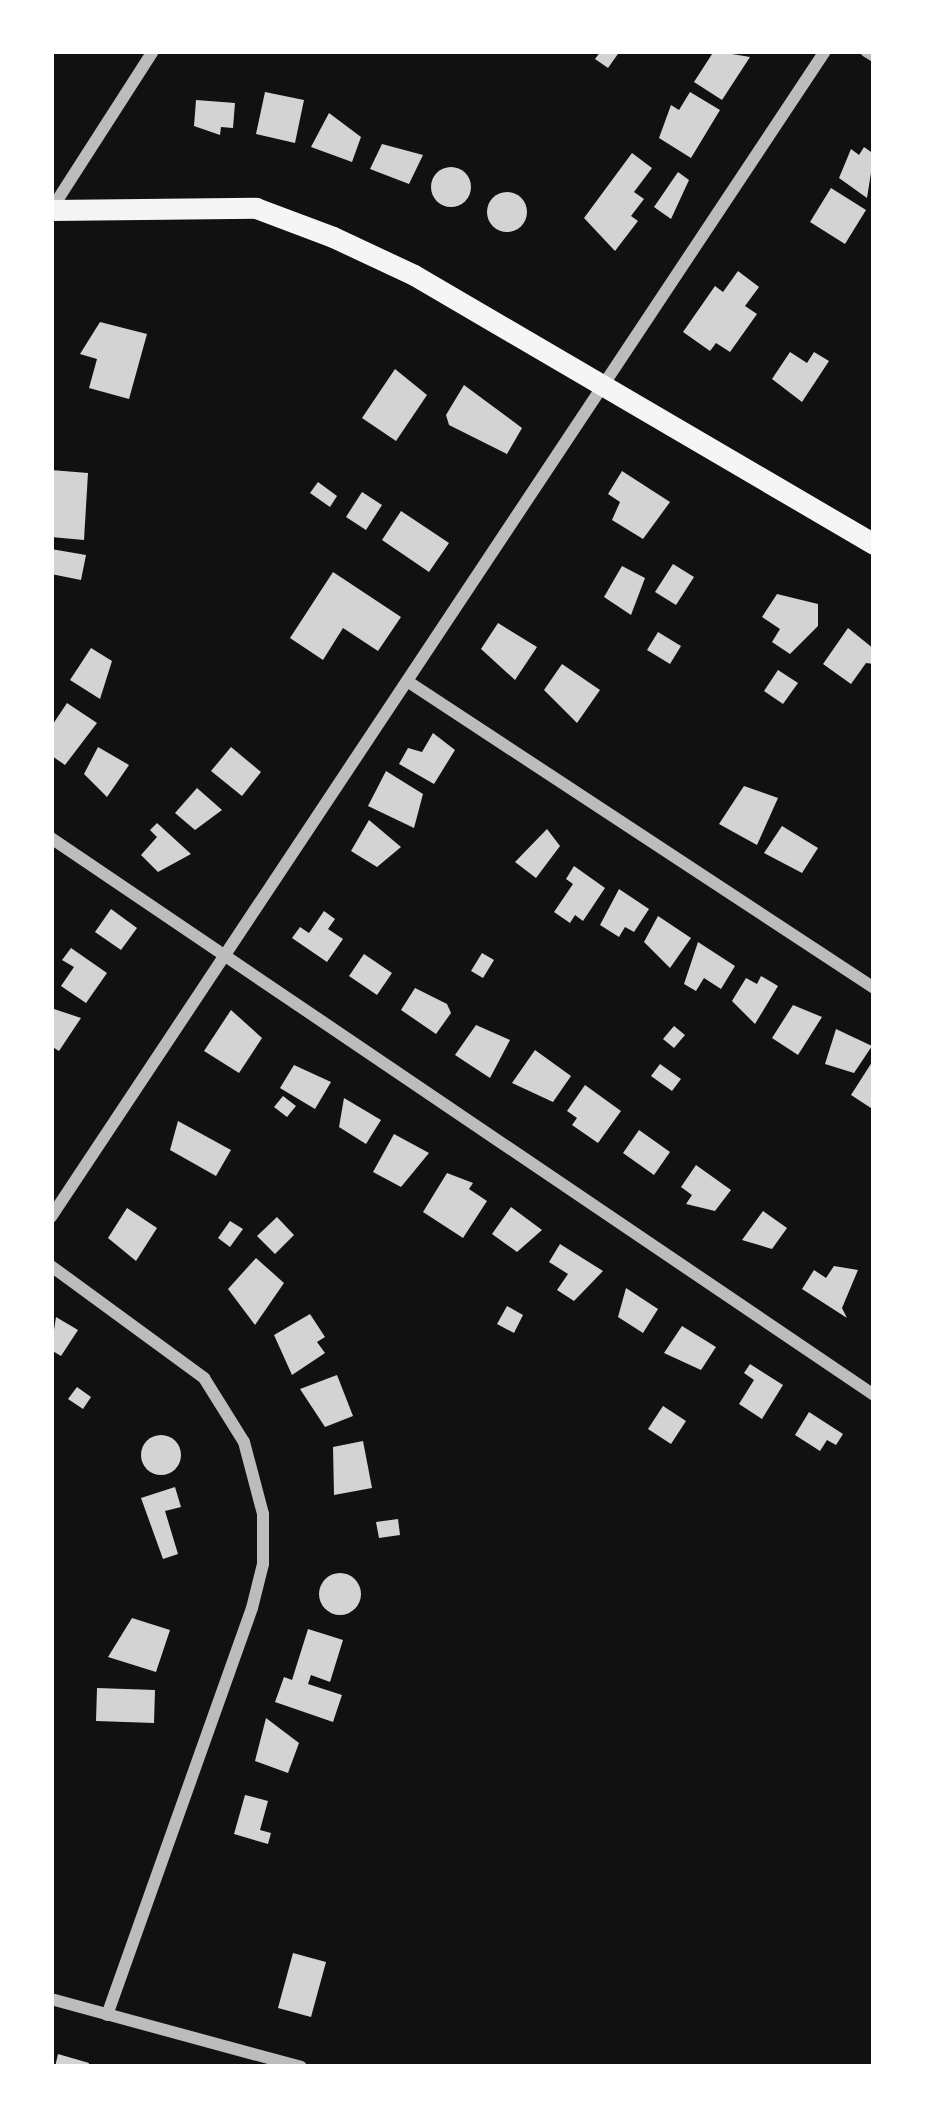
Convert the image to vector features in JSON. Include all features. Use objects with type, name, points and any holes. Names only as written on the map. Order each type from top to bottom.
[{"type":"main road","points":[[51,209],[256,208],[414,275],[874,544]]},
{"type":"street","points":[[51,209],[153,51]]},
{"type":"street","points":[[51,1217],[825,51]]},
{"type":"street","points":[[866,51],[874,56]]},
{"type":"street","points":[[407,681],[874,988]]},
{"type":"street","points":[[51,838],[874,1395]]},
{"type":"street","points":[[51,1267],[204,1378],[244,1442],[263,1514],[263,1564],[252,1608],[107,2014]]},
{"type":"street","points":[[51,1999],[302,2067]]},
{"type":"building","points":[[601,51],[620,51],[608,68],[595,59]]},
{"type":"building","points":[[714,51],[750,57],[722,100],[694,82]]},
{"type":"building","points":[[265,92],[304,100],[295,143],[256,134]]},
{"type":"building","points":[[690,92],[720,110],[691,158],[659,138],[671,105],[679,110]]},
{"type":"building","points":[[196,100],[235,103],[233,128],[221,127],[220,135],[194,126]]},
{"type":"building","points":[[329,113],[361,137],[352,162],[311,147]]},
{"type":"building","points":[[382,144],[423,155],[409,184],[370,169]]},
{"type":"building","points":[[864,147],[874,154],[867,198],[839,178],[851,149],[859,155]]},
{"type":"building","points":[[632,153],[652,168],[634,192],[644,199],[631,216],[638,221],[615,251],[584,218]]},
{"type":"building","points":[[451,167],[465,173],[471,187],[465,201],[451,207],[437,201],[431,187],[437,173]]},
{"type":"building","points":[[678,172],[689,180],[671,219],[654,207]]},
{"type":"building","points":[[831,188],[866,210],[845,244],[810,222]]},
{"type":"building","points":[[507,192],[521,198],[527,212],[521,226],[507,232],[493,226],[487,212],[493,198]]},
{"type":"building","points":[[738,271],[759,287],[745,306],[757,314],[730,352],[716,343],[710,351],[683,332],[715,286],[723,292]]},
{"type":"building","points":[[100,322],[147,334],[129,399],[89,388],[97,359],[80,354]]},
{"type":"building","points":[[790,352],[807,363],[814,352],[829,361],[802,402],[772,379]]},
{"type":"building","points":[[395,369],[427,395],[396,441],[362,418]]},
{"type":"building","points":[[464,385],[522,428],[507,454],[449,425],[446,415]]},
{"type":"building","points":[[51,470],[88,473],[84,540],[51,537]]},
{"type":"building","points":[[622,471],[670,502],[643,539],[612,520],[620,502],[608,494]]},
{"type":"building","points":[[318,482],[337,496],[330,507],[310,493]]},
{"type":"building","points":[[362,492],[382,505],[366,530],[346,517]]},
{"type":"building","points":[[401,511],[449,543],[429,572],[382,540]]},
{"type":"building","points":[[51,549],[86,555],[81,580],[51,574]]},
{"type":"building","points":[[673,564],[694,577],[676,605],[655,592]]},
{"type":"building","points":[[622,566],[645,578],[631,615],[604,597]]},
{"type":"building","points":[[333,572],[401,617],[378,651],[343,628],[323,660],[290,638]]},
{"type":"building","points":[[777,594],[818,604],[818,626],[790,654],[772,642],[780,629],[762,617]]},
{"type":"building","points":[[498,623],[537,647],[515,680],[481,649]]},
{"type":"building","points":[[848,628],[874,649],[874,664],[866,663],[851,684],[823,664]]},
{"type":"building","points":[[658,632],[681,646],[670,664],[647,650]]},
{"type":"building","points":[[91,648],[112,661],[100,699],[70,680]]},
{"type":"building","points":[[562,664],[600,690],[577,723],[544,690]]},
{"type":"building","points":[[778,670],[798,683],[783,704],[764,691]]},
{"type":"building","points":[[67,703],[97,723],[65,765],[52,756],[51,727]]},
{"type":"building","points":[[433,733],[455,750],[434,784],[399,764],[408,748],[422,752]]},
{"type":"building","points":[[98,747],[129,765],[107,797],[84,774]]},
{"type":"building","points":[[231,747],[261,772],[242,796],[211,771]]},
{"type":"building","points":[[386,771],[423,794],[414,828],[368,806]]},
{"type":"building","points":[[744,786],[778,798],[757,845],[719,824]]},
{"type":"building","points":[[197,788],[222,810],[195,830],[175,813]]},
{"type":"building","points":[[369,820],[401,847],[377,867],[351,851]]},
{"type":"building","points":[[157,823],[191,854],[158,872],[141,855],[157,837],[150,830]]},
{"type":"building","points":[[782,826],[818,848],[802,873],[764,853]]},
{"type":"building","points":[[547,829],[560,846],[536,878],[515,862]]},
{"type":"building","points":[[574,866],[605,888],[583,921],[575,915],[570,923],[554,912],[573,884],[566,879]]},
{"type":"building","points":[[619,889],[649,909],[634,932],[625,927],[619,937],[600,925]]},
{"type":"building","points":[[111,909],[137,928],[121,950],[95,932]]},
{"type":"building","points":[[324,911],[335,919],[328,929],[343,939],[327,962],[292,938],[300,927],[309,933]]},
{"type":"building","points":[[658,916],[691,938],[670,968],[644,942]]},
{"type":"building","points":[[698,942],[735,966],[721,989],[704,978],[696,991],[684,984]]},
{"type":"building","points":[[71,948],[107,973],[86,1003],[61,986],[74,967],[62,960]]},
{"type":"building","points":[[482,953],[494,960],[483,978],[471,971]]},
{"type":"building","points":[[364,954],[392,973],[377,995],[349,976]]},
{"type":"building","points":[[761,976],[778,986],[755,1024],[732,1001],[746,978],[757,984]]},
{"type":"building","points":[[415,988],[447,1004],[451,1013],[436,1034],[401,1010]]},
{"type":"building","points":[[793,1005],[822,1017],[798,1055],[772,1038]]},
{"type":"building","points":[[51,1008],[81,1018],[59,1051],[51,1046]]},
{"type":"building","points":[[231,1010],[262,1038],[239,1073],[204,1051]]},
{"type":"building","points":[[476,1025],[510,1040],[490,1078],[455,1055]]},
{"type":"building","points":[[674,1026],[685,1035],[674,1048],[663,1039]]},
{"type":"building","points":[[836,1029],[872,1046],[854,1073],[825,1064]]},
{"type":"building","points":[[535,1050],[571,1076],[553,1102],[512,1083]]},
{"type":"building","points":[[874,1059],[874,1110],[851,1095]]},
{"type":"building","points":[[660,1064],[681,1079],[672,1091],[651,1076]]},
{"type":"building","points":[[294,1065],[331,1082],[315,1109],[280,1088]]},
{"type":"building","points":[[585,1085],[621,1111],[598,1143],[572,1125],[577,1118],[567,1111]]},
{"type":"building","points":[[283,1096],[296,1106],[287,1117],[274,1107]]},
{"type":"building","points":[[344,1098],[381,1120],[366,1144],[339,1127]]},
{"type":"building","points":[[178,1121],[231,1150],[216,1176],[170,1150]]},
{"type":"building","points":[[639,1130],[670,1152],[654,1175],[623,1153]]},
{"type":"building","points":[[394,1134],[429,1153],[401,1187],[373,1172]]},
{"type":"building","points":[[696,1165],[731,1190],[715,1211],[686,1204],[692,1195],[681,1187]]},
{"type":"building","points":[[447,1173],[473,1183],[469,1189],[487,1201],[463,1238],[423,1212]]},
{"type":"building","points":[[511,1207],[542,1230],[517,1252],[492,1234]]},
{"type":"building","points":[[127,1208],[157,1228],[136,1261],[108,1238]]},
{"type":"building","points":[[763,1211],[787,1228],[772,1249],[742,1240]]},
{"type":"building","points":[[277,1217],[294,1235],[275,1254],[257,1236]]},
{"type":"building","points":[[230,1221],[243,1229],[230,1247],[218,1238]]},
{"type":"building","points":[[560,1244],[603,1271],[574,1301],[557,1290],[568,1274],[549,1262]]},
{"type":"building","points":[[256,1258],[284,1283],[255,1325],[228,1289]]},
{"type":"building","points":[[834,1266],[858,1270],[842,1308],[847,1318],[802,1289],[814,1270],[826,1278]]},
{"type":"building","points":[[626,1288],[658,1309],[643,1333],[618,1317]]},
{"type":"building","points":[[507,1306],[523,1315],[514,1333],[497,1324]]},
{"type":"building","points":[[310,1314],[325,1337],[317,1342],[325,1353],[292,1375],[274,1335]]},
{"type":"building","points":[[56,1317],[78,1330],[61,1356],[51,1350]]},
{"type":"building","points":[[682,1326],[716,1347],[701,1370],[664,1353]]},
{"type":"building","points":[[750,1364],[783,1385],[762,1419],[739,1404],[754,1380],[744,1373]]},
{"type":"building","points":[[337,1375],[353,1416],[325,1427],[300,1389]]},
{"type":"building","points":[[77,1387],[91,1397],[83,1409],[68,1399]]},
{"type":"building","points":[[663,1406],[686,1421],[671,1444],[648,1429]]},
{"type":"building","points":[[809,1412],[843,1434],[836,1445],[827,1440],[820,1451],[795,1435]]},
{"type":"building","points":[[161,1435],[175,1441],[181,1455],[175,1469],[161,1475],[147,1469],[141,1455],[147,1441]]},
{"type":"building","points":[[363,1441],[372,1488],[334,1495],[333,1447]]},
{"type":"building","points":[[175,1487],[181,1507],[165,1511],[178,1554],[163,1559],[141,1498]]},
{"type":"building","points":[[398,1519],[400,1535],[379,1538],[376,1522]]},
{"type":"building","points":[[340,1573],[355,1579],[361,1594],[355,1609],[340,1615],[325,1609],[319,1594],[325,1579]]},
{"type":"building","points":[[132,1618],[170,1630],[156,1672],[108,1657]]},
{"type":"building","points":[[308,1629],[343,1640],[330,1682],[311,1675],[308,1684],[342,1695],[333,1722],[275,1702],[284,1677],[292,1680]]},
{"type":"building","points":[[97,1688],[155,1690],[154,1723],[96,1721]]},
{"type":"building","points":[[266,1718],[299,1743],[288,1773],[255,1761]]},
{"type":"building","points":[[245,1795],[268,1801],[260,1830],[271,1833],[268,1844],[234,1834]]},
{"type":"building","points":[[293,1953],[326,1962],[311,2017],[278,2008]]},
{"type":"building","points":[[58,2054],[89,2063],[88,2067],[55,2067]]}]
